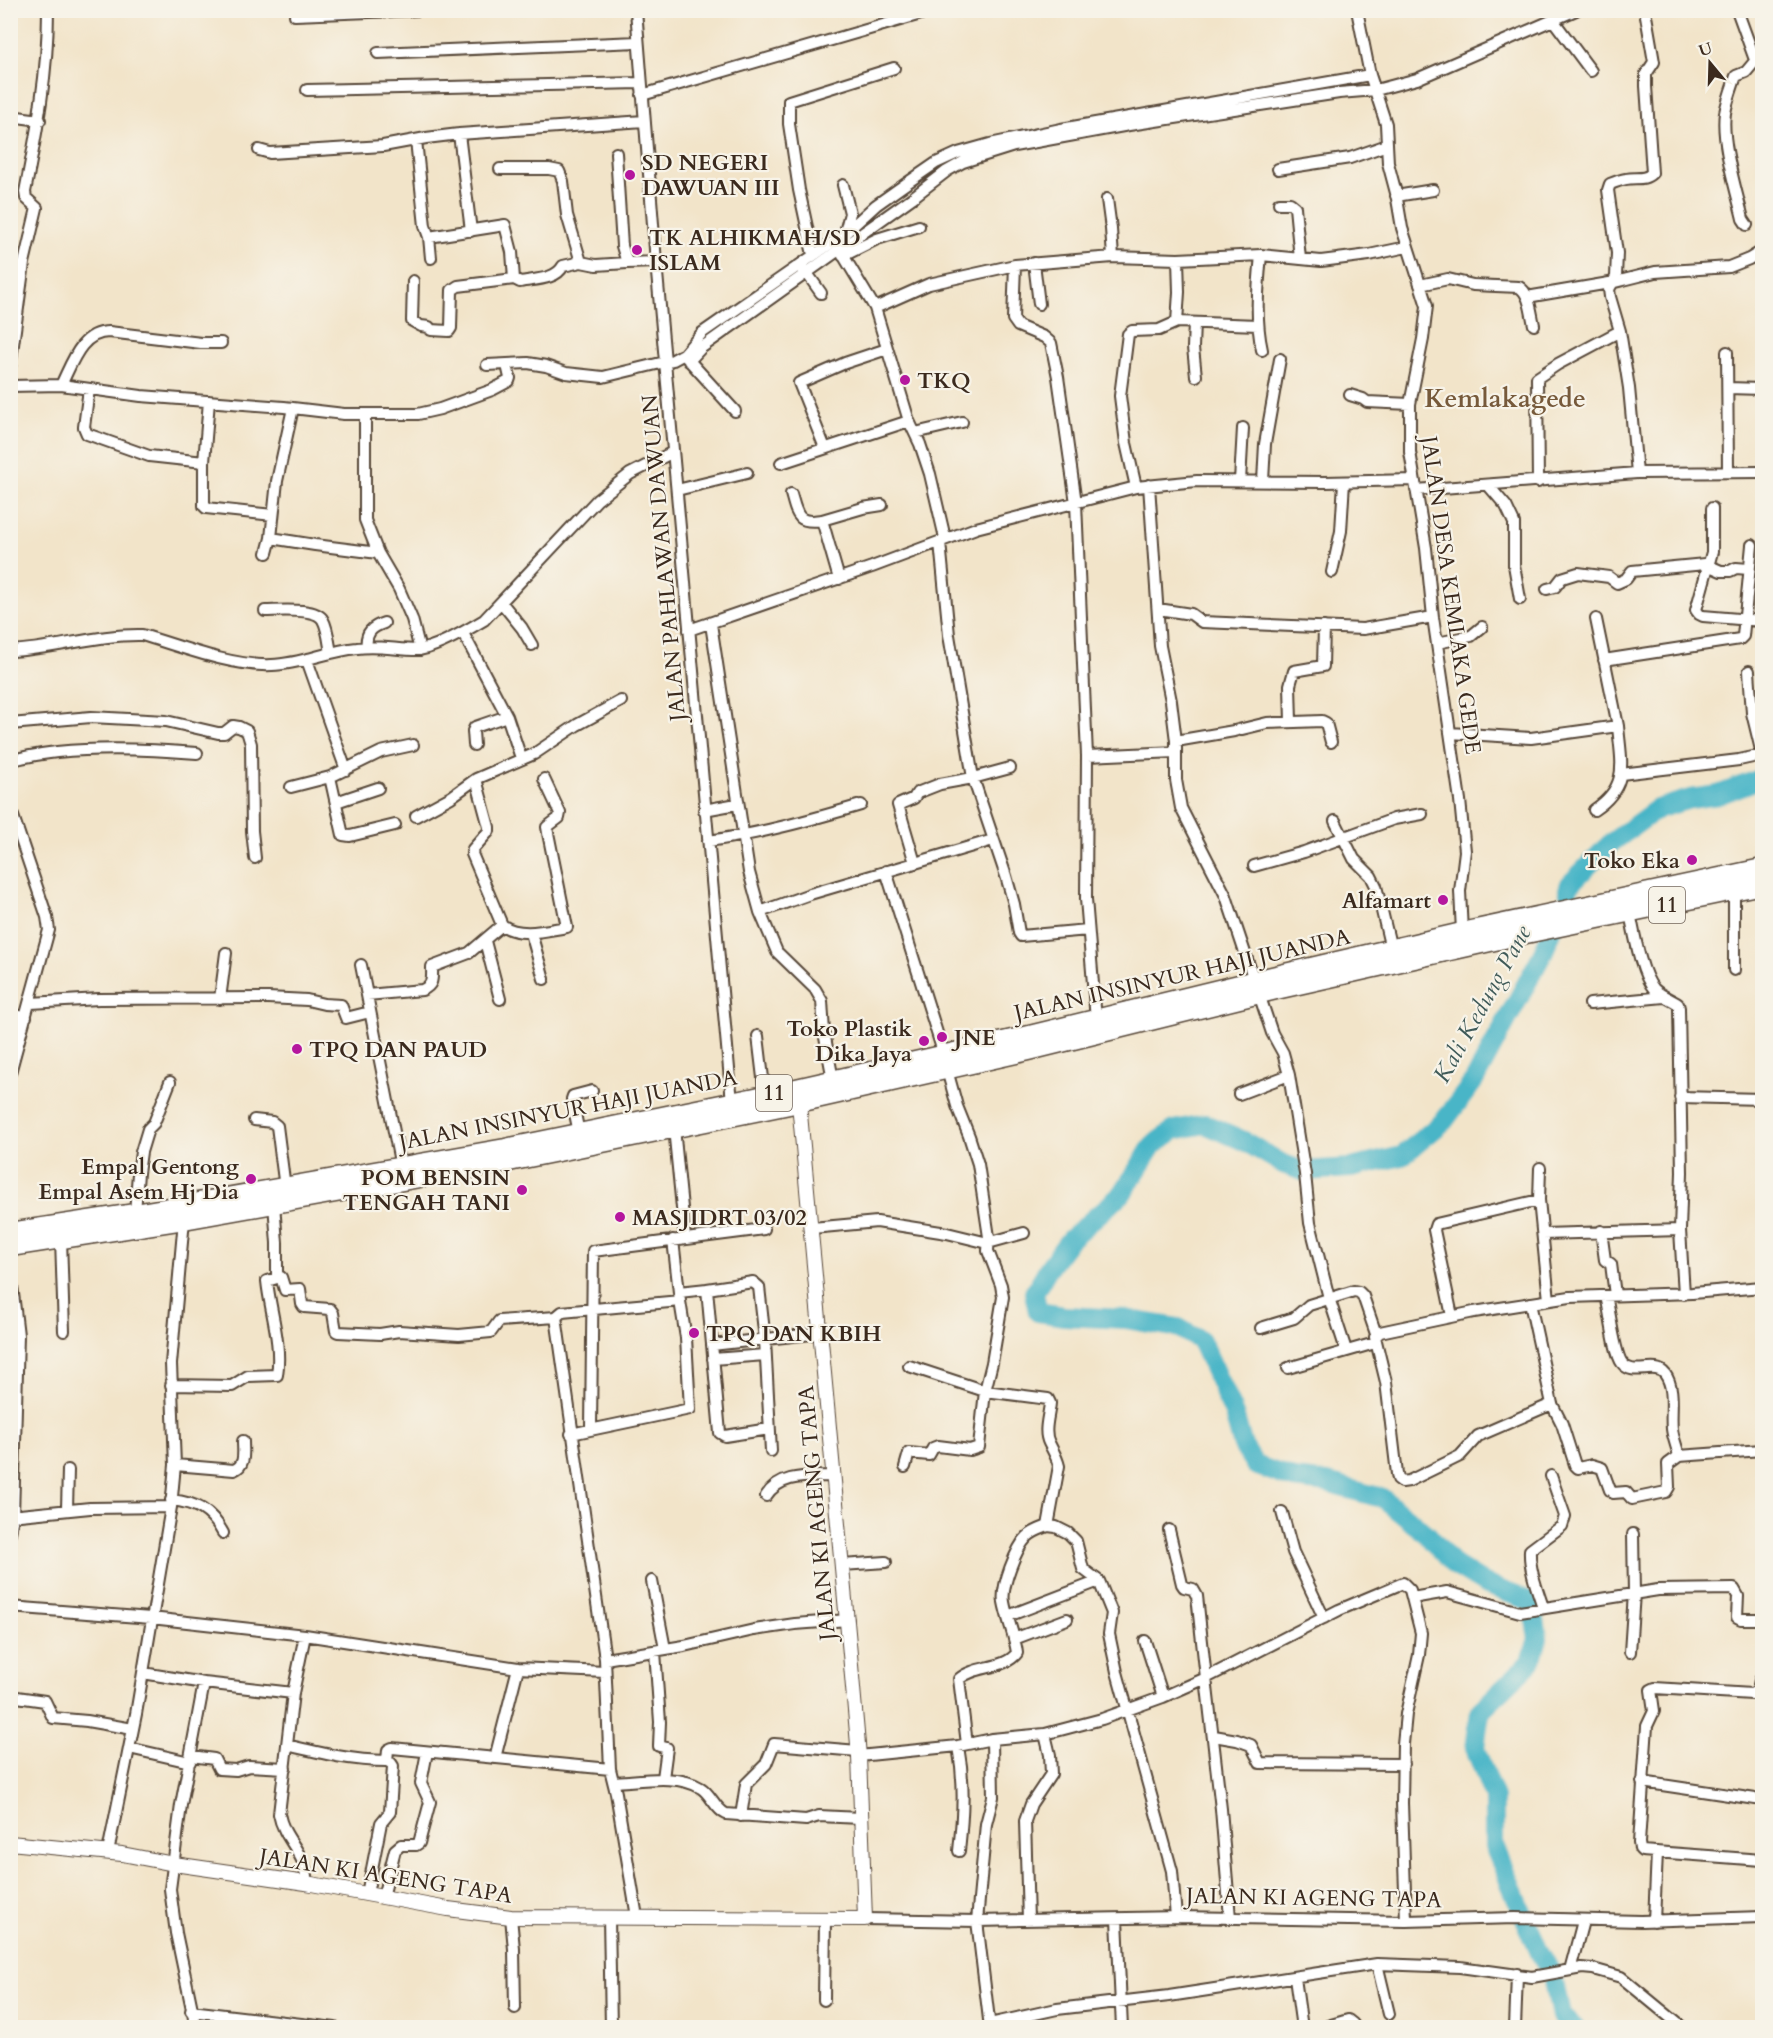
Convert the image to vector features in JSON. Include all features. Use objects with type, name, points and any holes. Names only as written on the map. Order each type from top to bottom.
[{"type":"highway","name":"JALAN INSINYUR HAJI JUANDA","points":[[545,1148],[579,1133],[833,1080],[945,1062],[1027,1044],[1265,985],[1391,949],[1462,932],[1572,925],[1630,913],[1670,896],[1762,868]]},
{"type":"highway","name":"JALAN INSINYUR HAJI JUANDA","points":[[1027,1044],[1096,1020],[1529,926],[1583,906],[1734,891],[1762,885]]},
{"type":"highway","name":"JALAN INSINYUR HAJI JUANDA","points":[[10,1247],[274,1204],[507,1155],[674,1128],[799,1103],[945,1062]]},
{"type":"highway","name":"JALAN INSINYUR HAJI JUANDA","points":[[10,1232],[135,1214],[401,1167],[507,1155]]},
{"type":"street","points":[[10,367],[24,263],[37,208],[26,198],[25,192],[40,120],[48,49],[48,10]]},
{"type":"street","points":[[295,15],[420,10]]},
{"type":"street","name":"JALAN PAHLAWAN DAWUAN","points":[[636,10],[645,91],[644,121],[656,262],[681,359],[673,452],[732,1101]]},
{"type":"street","name":"JALAN DESA KEMLAKA GEDE","points":[[1357,10],[1373,83],[1386,124],[1388,163],[1407,247],[1427,306],[1410,404],[1410,452],[1426,548],[1433,617],[1460,800],[1465,851],[1460,891],[1462,932]]},
{"type":"street","points":[[804,269],[813,255],[843,235],[876,205],[936,163],[957,153],[990,144],[1195,111],[1373,83],[1417,80],[1576,10]]},
{"type":"street","points":[[1637,473],[1629,388],[1620,331],[1609,289],[1615,282],[1617,253],[1608,187],[1610,184],[1628,178],[1644,178],[1652,173],[1646,74],[1654,62],[1645,10]]},
{"type":"street","points":[[1737,10],[1760,60],[1746,72],[1736,76],[1725,112],[1728,152],[1743,219],[1747,225]]},
{"type":"street","points":[[307,90],[645,91],[921,14]]},
{"type":"street","points":[[1553,20],[1591,71]]},
{"type":"street","points":[[378,53],[638,42]]},
{"type":"street","points":[[813,255],[799,190],[789,124],[789,101],[894,68]]},
{"type":"street","points":[[1195,111],[1339,93],[1373,83]]},
{"type":"street","points":[[10,116],[40,120]]},
{"type":"street","points":[[259,150],[270,153],[383,146],[459,134],[644,121]]},
{"type":"street","points":[[842,253],[947,171],[963,162],[1062,133]]},
{"type":"street","points":[[459,134],[471,231]]},
{"type":"street","points":[[416,140],[425,226],[429,237],[431,258]]},
{"type":"street","points":[[1278,169],[1350,158],[1387,145]]},
{"type":"street","points":[[616,153],[622,246],[627,263]]},
{"type":"street","points":[[500,169],[559,171],[563,181],[567,215],[581,262]]},
{"type":"street","points":[[843,185],[850,213],[843,235]]},
{"type":"street","points":[[1396,196],[1433,190]]},
{"type":"street","points":[[1107,199],[1112,229],[1113,257]]},
{"type":"street","points":[[1279,203],[1290,203],[1294,207],[1300,259]]},
{"type":"street","points":[[429,237],[505,225],[509,235],[514,279]]},
{"type":"street","points":[[486,365],[528,363],[566,373],[603,377],[681,359],[700,348],[804,269],[877,239],[919,226]]},
{"type":"street","points":[[875,308],[929,284],[1015,265],[1113,257],[1178,259],[1261,255],[1330,260],[1407,247]]},
{"type":"street","points":[[1527,297],[1615,282],[1655,272],[1729,267],[1762,251]]},
{"type":"street","points":[[842,253],[875,308],[909,421],[930,474],[942,540],[949,635],[973,778],[1014,904],[1020,935],[1088,930]]},
{"type":"street","points":[[1261,255],[1258,325],[1262,350]]},
{"type":"street","points":[[1177,322],[1178,259]]},
{"type":"street","points":[[413,281],[412,321],[429,327],[431,330],[449,331],[454,288],[514,279],[520,282],[554,276],[562,266],[581,262],[596,265],[656,262]]},
{"type":"street","points":[[1034,263],[1039,304]]},
{"type":"street","points":[[1015,265],[1013,319],[1018,326],[1044,337],[1051,343],[1076,503],[1088,756],[1085,860],[1088,930],[1096,1020]]},
{"type":"street","points":[[804,269],[821,293]]},
{"type":"street","points":[[1420,285],[1448,279],[1473,285],[1519,287],[1523,289],[1527,297],[1534,325]]},
{"type":"street","points":[[1136,487],[1126,443],[1120,396],[1128,334],[1132,331],[1159,330],[1177,322],[1258,325]]},
{"type":"street","points":[[1194,323],[1193,348],[1196,376]]},
{"type":"street","points":[[1538,482],[1537,378],[1558,364],[1620,331]]},
{"type":"street","points":[[61,385],[83,343],[97,333],[109,332],[201,343],[221,343]]},
{"type":"street","points":[[825,448],[799,383],[845,363],[887,349]]},
{"type":"street","points":[[1726,352],[1728,471]]},
{"type":"street","points":[[681,359],[735,411]]},
{"type":"street","points":[[1263,481],[1265,444],[1280,359]]},
{"type":"street","points":[[10,386],[61,385],[141,396],[344,414],[418,414],[440,409],[492,390],[509,381],[507,365]]},
{"type":"street","points":[[1728,388],[1762,389]]},
{"type":"street","points":[[88,389],[84,427],[87,434],[149,456],[204,462]]},
{"type":"street","points":[[1350,395],[1367,402],[1410,404]]},
{"type":"street","points":[[209,401],[204,462],[204,506],[273,515]]},
{"type":"street","points":[[267,553],[272,538],[278,481],[293,408]]},
{"type":"street","points":[[365,414],[366,520],[378,553],[399,589],[412,619],[420,650]]},
{"type":"street","points":[[781,463],[909,421]]},
{"type":"street","points":[[915,433],[962,422]]},
{"type":"street","points":[[1240,481],[1243,428]]},
{"type":"street","points":[[10,651],[34,650],[112,635],[135,635],[237,662],[270,666],[367,647],[420,650],[463,633],[484,620],[597,500],[630,474],[673,452]]},
{"type":"street","points":[[689,630],[839,579],[976,528],[1149,485],[1263,481],[1488,485],[1637,473],[1762,472]]},
{"type":"street","points":[[677,490],[747,473]]},
{"type":"street","points":[[1332,572],[1341,531],[1344,482]]},
{"type":"street","points":[[1149,485],[1160,646],[1171,701],[1176,747],[1176,780],[1181,808],[1226,896],[1265,985],[1272,1033],[1283,1053],[1289,1075],[1303,1158],[1310,1223],[1329,1298],[1346,1350]]},
{"type":"street","points":[[1488,485],[1506,506],[1514,523],[1514,565],[1520,599]]},
{"type":"street","points":[[791,494],[800,519],[812,521],[863,508],[882,506]]},
{"type":"street","points":[[1712,508],[1713,541],[1710,564],[1696,610],[1703,616],[1762,621]]},
{"type":"street","points":[[822,520],[839,579]]},
{"type":"street","points":[[272,538],[378,553]]},
{"type":"street","points":[[1604,660],[1738,640],[1743,636],[1752,545]]},
{"type":"street","points":[[1547,589],[1555,587],[1562,579],[1578,573],[1609,577],[1617,583],[1626,579],[1632,571],[1710,564],[1721,571],[1736,568],[1749,569]]},
{"type":"street","points":[[501,602],[532,645]]},
{"type":"street","points":[[1158,609],[1191,614],[1202,622],[1363,629],[1433,617]]},
{"type":"street","points":[[265,611],[310,612],[318,616],[323,621],[331,653]]},
{"type":"street","points":[[1594,810],[1603,804],[1617,788],[1621,774],[1618,726],[1596,619]]},
{"type":"street","points":[[367,647],[367,635],[372,628],[384,623]]},
{"type":"street","points":[[707,625],[731,805],[742,836],[759,912],[777,952],[815,989],[822,1001],[824,1032],[833,1080]]},
{"type":"street","points":[[1291,722],[1290,681],[1294,671],[1323,666],[1324,627]]},
{"type":"street","points":[[1437,643],[1471,636],[1482,627]]},
{"type":"street","points":[[463,633],[507,716],[521,758]]},
{"type":"street","points":[[307,660],[346,770]]},
{"type":"street","points":[[1621,774],[1739,760],[1762,754],[1752,713],[1749,671]]},
{"type":"street","points":[[416,816],[451,797],[476,779],[534,754],[577,725],[621,701]]},
{"type":"street","points":[[474,745],[472,736],[475,727],[507,716]]},
{"type":"street","points":[[10,724],[91,717],[166,721],[218,733],[224,733],[233,726],[247,731],[251,744],[252,831],[255,858]]},
{"type":"street","points":[[1088,756],[1176,747],[1268,723],[1325,721],[1331,742]]},
{"type":"street","points":[[1450,733],[1531,738],[1618,726]]},
{"type":"street","points":[[291,787],[330,777],[381,752],[413,745]]},
{"type":"street","points":[[10,761],[40,754],[100,748],[141,748],[197,753]]},
{"type":"street","points":[[915,862],[898,805],[931,787],[1010,768]]},
{"type":"street","points":[[330,777],[343,835],[350,836],[395,825]]},
{"type":"street","points":[[476,779],[489,831],[473,849],[472,854],[502,925],[507,929],[531,933],[567,927],[548,833],[548,827],[559,818],[560,813],[544,778]]},
{"type":"street","points":[[336,802],[378,788]]},
{"type":"street","points":[[704,810],[731,805]]},
{"type":"street","points":[[708,841],[742,836],[861,805]]},
{"type":"street","points":[[10,807],[47,917],[49,930],[31,1003],[10,1073]]},
{"type":"street","points":[[1254,866],[1304,852],[1399,818],[1422,814]]},
{"type":"street","points":[[1335,821],[1354,859],[1371,876],[1376,886],[1391,949]]},
{"type":"street","points":[[759,912],[810,894],[993,840]]},
{"type":"street","points":[[886,871],[957,1106],[978,1164],[989,1237],[988,1251],[1001,1285],[1003,1297],[985,1391],[980,1447],[970,1450],[935,1447],[929,1455],[909,1453],[905,1467]]},
{"type":"street","points":[[1734,891],[1734,970]]},
{"type":"street","points":[[1630,913],[1634,936],[1647,976],[1655,989],[1664,997],[1675,1002],[1679,1008],[1682,1172],[1680,1230],[1684,1293]]},
{"type":"street","points":[[367,996],[422,990],[429,987],[432,983],[432,967],[469,953],[502,925]]},
{"type":"street","points":[[531,933],[544,979]]},
{"type":"street","points":[[484,941],[500,999]]},
{"type":"street","points":[[220,999],[226,952]]},
{"type":"street","points":[[361,965],[401,1167]]},
{"type":"street","points":[[1590,1004],[1664,997]]},
{"type":"street","points":[[31,1003],[99,999],[278,998],[340,1005],[346,1018],[370,1012]]},
{"type":"street","points":[[10,1015],[26,1017]]},
{"type":"street","points":[[758,1036],[765,1095]]},
{"type":"street","points":[[1239,1094],[1289,1075]]},
{"type":"street","points":[[135,1214],[141,1152],[148,1129],[154,1123],[170,1082]]},
{"type":"street","points":[[579,1133],[572,1099],[573,1096],[592,1091]]},
{"type":"street","points":[[1680,1097],[1762,1099]]},
{"type":"street","name":"JALAN KI AGENG TAPA","points":[[799,1103],[817,1228],[820,1333],[833,1476],[847,1564],[848,1620],[864,1754],[860,1818],[873,1919]]},
{"type":"street","points":[[254,1120],[272,1122],[277,1126],[285,1188]]},
{"type":"street","points":[[674,1128],[685,1238]]},
{"type":"street","points":[[1540,1168],[1539,1200],[1549,1300]]},
{"type":"street","points":[[1452,1316],[1434,1230],[1436,1224],[1539,1200]]},
{"type":"street","points":[[274,1204],[277,1278]]},
{"type":"street","points":[[108,1852],[133,1729],[171,1503],[175,1465],[171,1385],[184,1220]]},
{"type":"street","points":[[817,1228],[877,1222],[947,1233],[988,1243],[1024,1233]]},
{"type":"street","points":[[591,1429],[593,1251],[764,1229]]},
{"type":"street","points":[[1543,1234],[1680,1230]]},
{"type":"street","points":[[1601,1231],[1605,1260],[1611,1264],[1610,1295],[1618,1353],[1623,1364],[1629,1368],[1659,1370],[1665,1373],[1669,1383],[1672,1426],[1679,1456]]},
{"type":"street","points":[[61,1239],[64,1331]]},
{"type":"street","points":[[572,1434],[686,1411],[690,1408],[689,1372],[674,1240]]},
{"type":"street","points":[[10,1268],[18,1335],[10,1533]]},
{"type":"street","points":[[171,1385],[232,1386],[248,1376],[276,1375],[276,1328],[270,1307],[267,1281],[281,1277],[285,1290],[300,1289],[303,1306],[330,1309],[337,1332],[380,1334],[399,1331],[459,1335],[488,1333],[499,1321],[556,1317],[562,1312],[680,1297],[707,1289],[753,1282],[759,1287],[765,1340],[771,1451]]},
{"type":"street","points":[[1288,1368],[1376,1339],[1380,1332],[1452,1316],[1570,1297],[1684,1293],[1762,1287]]},
{"type":"street","points":[[707,1289],[720,1433],[725,1436],[769,1430]]},
{"type":"street","points":[[1261,1328],[1294,1318],[1305,1307],[1329,1298],[1359,1292],[1363,1296],[1386,1382],[1397,1474],[1398,1479],[1402,1482],[1409,1481],[1460,1456],[1478,1436],[1552,1404]]},
{"type":"street","points":[[1530,1303],[1552,1404],[1562,1424],[1575,1465],[1578,1468],[1592,1465],[1602,1468],[1613,1493],[1626,1492],[1632,1499],[1666,1492],[1669,1487],[1668,1464],[1679,1456],[1762,1450]]},
{"type":"street","points":[[556,1317],[605,1659],[610,1770],[637,1917]]},
{"type":"street","points":[[712,1345],[820,1333]]},
{"type":"street","points":[[713,1359],[765,1355]]},
{"type":"street","points":[[909,1366],[985,1391],[1048,1399],[1050,1403],[1046,1432],[1059,1466],[1048,1526]]},
{"type":"street","points":[[175,1465],[234,1470],[243,1463],[243,1441]]},
{"type":"street","points":[[67,1509],[68,1470]]},
{"type":"street","points":[[766,1496],[784,1479],[833,1476]]},
{"type":"street","points":[[1542,1608],[1530,1551],[1562,1526],[1565,1516],[1551,1476]]},
{"type":"street","points":[[12,1516],[67,1509],[187,1502],[204,1509],[212,1516],[223,1533]]},
{"type":"street","points":[[1282,1512],[1293,1552],[1324,1618]]},
{"type":"street","points":[[959,1851],[964,1776],[959,1679],[968,1673],[1004,1662],[1017,1653],[1003,1591],[1005,1580],[1022,1544],[1035,1531],[1048,1526],[1056,1527],[1068,1533],[1076,1541],[1083,1569],[1100,1581],[1112,1616],[1108,1634],[1173,1878],[1176,1917]]},
{"type":"street","points":[[1169,1530],[1182,1584],[1184,1587],[1193,1589],[1197,1596],[1214,1736],[1230,1918]]},
{"type":"street","points":[[1630,1652],[1634,1593],[1633,1534]]},
{"type":"street","points":[[847,1564],[886,1562]]},
{"type":"street","points":[[652,1581],[660,1650],[659,1746],[668,1748],[663,1779]]},
{"type":"street","points":[[1008,1616],[1100,1581]]},
{"type":"street","points":[[741,1815],[746,1784],[766,1764],[774,1744],[864,1754],[963,1745],[992,1739],[1045,1734],[1102,1719],[1163,1697],[1399,1583],[1407,1585],[1421,1633],[1414,1681],[1406,1714],[1403,1764],[1406,1921]]},
{"type":"street","points":[[1412,1598],[1447,1592],[1520,1612],[1659,1590],[1734,1589],[1738,1596],[1737,1617],[1762,1619]]},
{"type":"street","points":[[10,1607],[151,1618],[305,1635],[518,1668],[605,1672]]},
{"type":"street","points":[[1014,1639],[1067,1619]]},
{"type":"street","points":[[605,1659],[754,1630],[848,1620]]},
{"type":"street","points":[[305,1635],[293,1693],[279,1814],[281,1824],[305,1863],[306,1883]]},
{"type":"street","points":[[1145,1641],[1163,1697]]},
{"type":"street","points":[[495,1758],[518,1668]]},
{"type":"street","points":[[143,1673],[204,1683],[293,1693]]},
{"type":"street","points":[[1762,1678],[1758,1690],[1752,1694],[1655,1688],[1651,1690],[1654,1711],[1647,1726],[1639,1847],[1642,1851],[1762,1860]]},
{"type":"street","points":[[196,2028],[176,1933],[170,1885],[181,1805],[204,1683]]},
{"type":"street","points":[[10,1696],[45,1701],[53,1718],[133,1729]]},
{"type":"street","points":[[1028,1920],[1025,1821],[1030,1804],[1051,1774],[1050,1755],[1045,1734]]},
{"type":"street","points":[[1214,1736],[1251,1745],[1260,1763],[1403,1764]]},
{"type":"street","points":[[992,1739],[993,1797],[986,1824],[977,1921],[990,2026],[1057,2009],[1122,2013],[1169,1996],[1295,1979],[1355,1966],[1378,1969],[1460,1967],[1517,1977],[1532,1977],[1569,1967],[1593,1969],[1621,1977],[1683,2028]]},
{"type":"street","points":[[287,1745],[341,1758],[387,1761],[393,1766],[390,1812],[381,1823],[367,1894]]},
{"type":"street","points":[[129,1748],[191,1759],[214,1759],[219,1768],[236,1770],[249,1766],[285,1768]]},
{"type":"street","points":[[387,1761],[388,1750],[392,1748],[610,1770]]},
{"type":"street","points":[[376,1842],[398,1847],[406,1844],[418,1845],[430,1802],[421,1783],[427,1752]]},
{"type":"street","points":[[614,1782],[663,1779],[697,1786],[706,1792],[723,1813],[806,1820],[819,1816],[860,1818]]},
{"type":"street","points":[[1642,1782],[1762,1800]]},
{"type":"street","name":"JALAN KI AGENG TAPA","points":[[10,1843],[108,1852],[306,1883],[448,1909],[511,1917],[977,1921],[1176,1917],[1406,1921],[1515,1918],[1654,1921],[1762,1917]]},
{"type":"street","points":[[383,1897],[398,1847]]},
{"type":"street","points":[[1654,1921],[1657,1852]]},
{"type":"street","points":[[511,1917],[515,2008]]},
{"type":"street","points":[[609,1917],[611,2028]]},
{"type":"street","points":[[1117,1918],[1122,2013]]},
{"type":"street","points":[[824,2000],[825,1919]]},
{"type":"street","points":[[1569,1967],[1583,1921]]},
{"type":"street","points":[[1378,1969],[1389,2013]]},
{"type":"street","points":[[1515,2028],[1517,1977]]},
{"type":"street","points":[[1295,1979],[1302,2028]]},
{"type":"street","points":[[191,2011],[335,2028]]},
{"type":"street","points":[[1321,2028],[1348,2020],[1353,2024]]},
{"type":"waterway","name":"Kali Kedung Pane","points":[[1568,890],[1570,884],[1611,843],[1657,809],[1690,799],[1718,795],[1762,778]]},
{"type":"waterway","name":"Kali Kedung Pane","points":[[1559,914],[1543,953],[1474,1081],[1444,1121],[1402,1156],[1351,1168],[1303,1171],[1283,1164],[1244,1141],[1205,1124],[1174,1130],[1153,1145],[1122,1194],[1070,1239],[1049,1267],[1034,1293],[1038,1312],[1064,1316],[1125,1319],[1179,1328],[1201,1341],[1234,1414],[1243,1446],[1255,1465],[1294,1479],[1327,1483],[1382,1498],[1427,1534],[1454,1565],[1485,1584],[1532,1602],[1538,1638],[1531,1662],[1480,1711],[1475,1748],[1494,1798],[1494,1846],[1540,1953],[1553,1976],[1561,2016],[1575,2028]]},
{"type":"place","name":"SD NEGERI DAWUAN III","points":[[630,175]]},
{"type":"place","name":"TK ALHIKMAH/SD ISLAM","points":[[637,250]]},
{"type":"place","name":"TKQ","points":[[905,380]]},
{"type":"place","name":"Toko Eka","points":[[1692,860]]},
{"type":"place","name":"Alfamart","points":[[1443,900]]},
{"type":"place","name":"JNE","points":[[942,1037]]},
{"type":"place","name":"Toko Plastik Dika Jaya","points":[[924,1041]]},
{"type":"place","name":"TPQ DAN PAUD","points":[[297,1049]]},
{"type":"place","name":"Empal Gentong Empal Asem Hj Dia","points":[[251,1179]]},
{"type":"place","name":"POM BENSIN TENGAH TANI","points":[[522,1190]]},
{"type":"place","name":"MASJIDRT 03/02","points":[[620,1217]]},
{"type":"place","name":"TPQ DAN KBIH","points":[[694,1333]]},
{"type":"district","name":"Kemlakagede","points":[[1505,398]]}]
